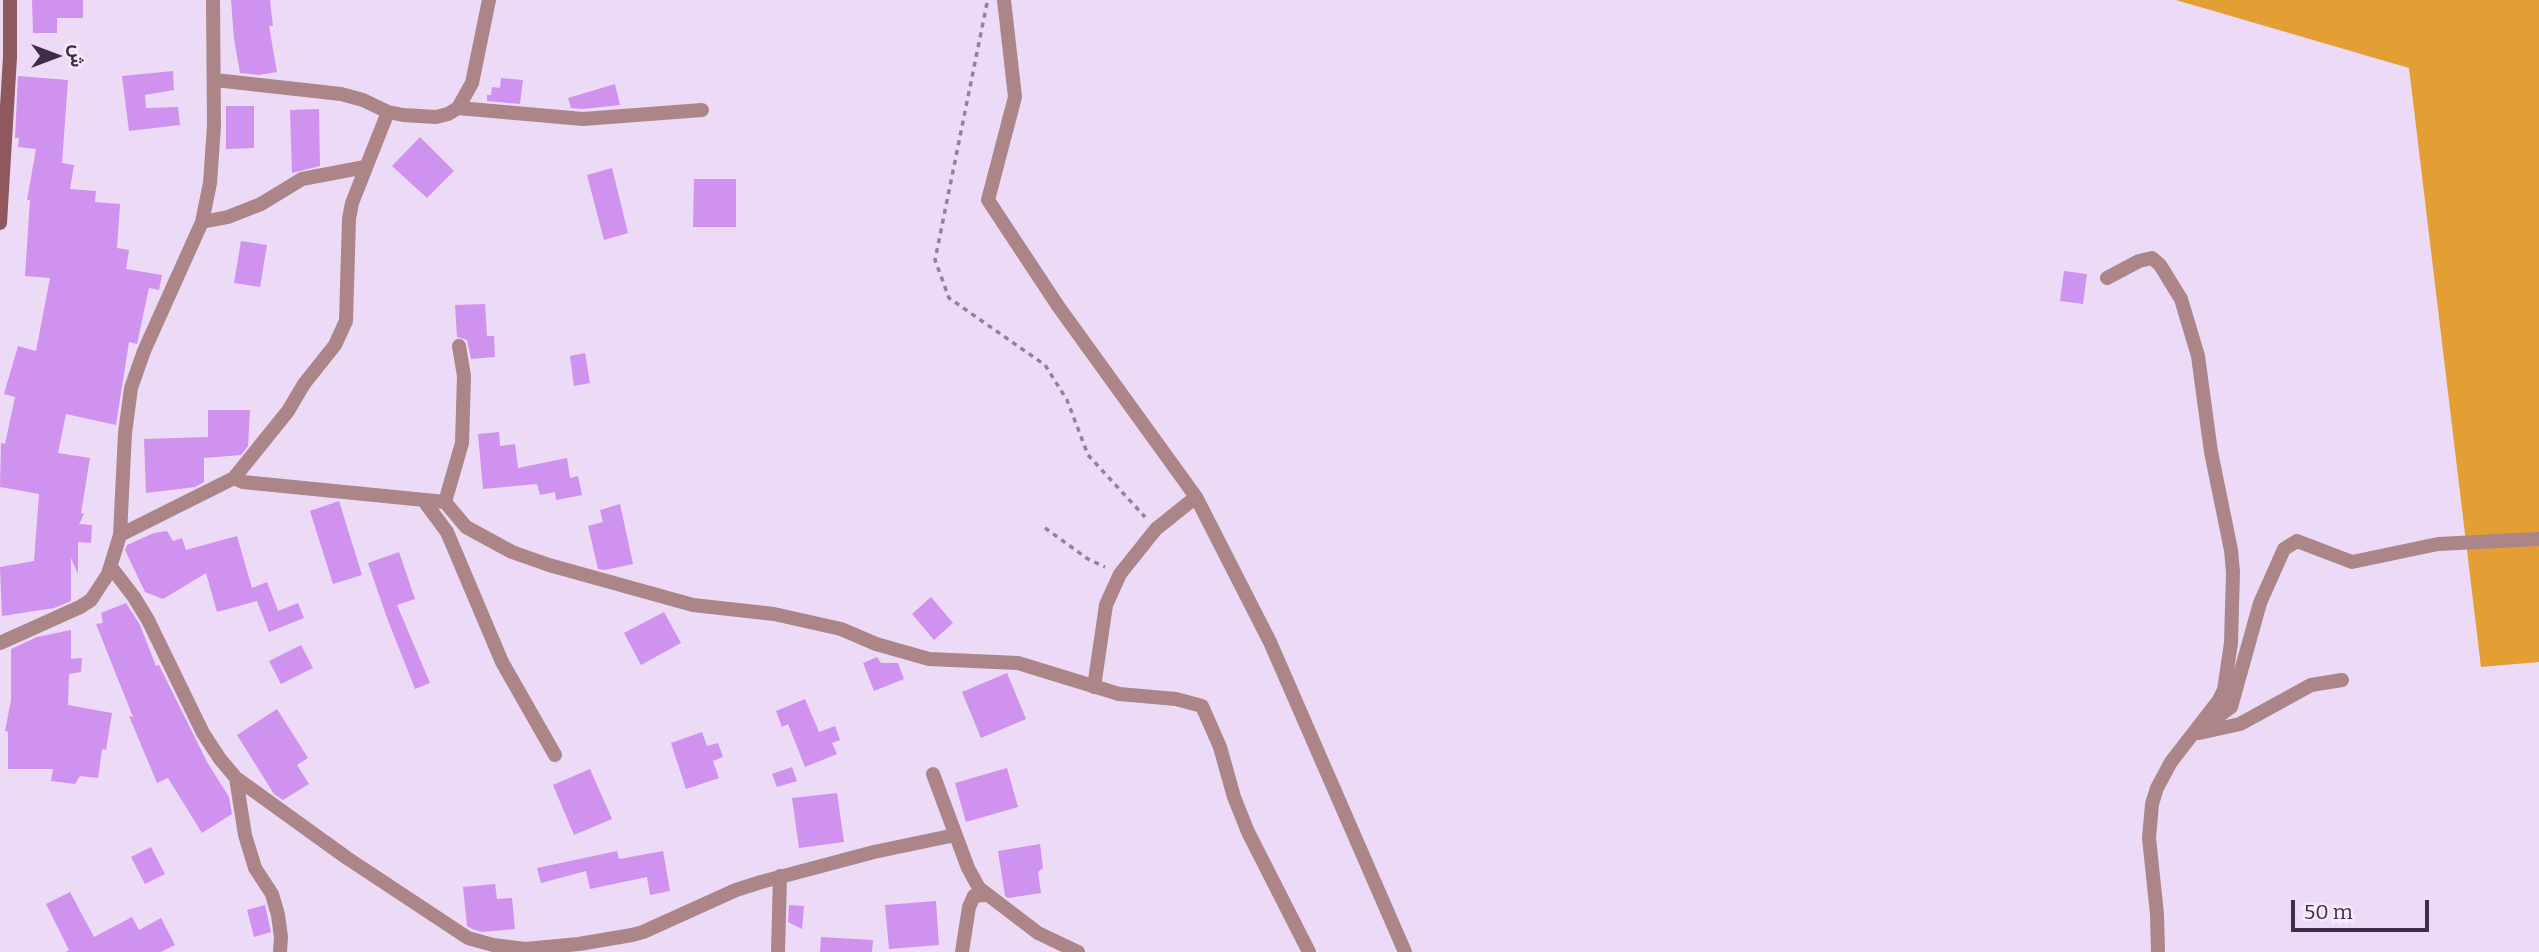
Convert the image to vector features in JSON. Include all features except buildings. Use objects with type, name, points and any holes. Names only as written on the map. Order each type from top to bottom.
[{"type":"main road","points":[[0,223],[2,150],[10,57],[10,0]]},
{"type":"street","points":[[0,643],[91,600],[111,567],[120,535],[127,408],[131,388],[144,351],[202,222],[211,173],[215,80],[213,0]]},
{"type":"street","points":[[458,108],[472,83],[489,0]]},
{"type":"street","points":[[1004,0],[1015,97],[988,200],[1058,306],[1196,497],[1270,642],[1405,952]]},
{"type":"street","points":[[215,80],[341,94],[363,100],[388,112],[436,117],[458,108],[583,118],[650,116],[702,110]]},
{"type":"street","points":[[120,535],[234,478],[288,411],[304,384],[335,345],[346,321],[349,219],[365,167],[388,112]]},
{"type":"street","points":[[202,222],[228,217],[261,204],[302,179],[365,167]]},
{"type":"street","points":[[2108,278],[2146,258],[2156,261],[2183,306],[2201,371],[2214,474],[2231,550],[2232,625],[2228,675],[2224,690],[2163,776],[2152,804],[2149,838],[2158,952]]},
{"type":"street","points":[[445,502],[461,443],[464,376],[459,346]]},
{"type":"street","points":[[234,478],[256,484],[445,502],[466,527],[512,552],[693,605],[774,614],[841,629],[876,644],[929,659],[1018,663],[1119,694],[1176,699],[1202,706],[1220,747],[1234,797],[1248,832],[1309,952]]},
{"type":"street","points":[[1094,687],[1106,605],[1119,574],[1156,529],[1196,497]]},
{"type":"street","points":[[424,500],[447,531],[502,662],[555,755]]},
{"type":"street","points":[[2191,735],[2231,708],[2260,603],[2284,550],[2297,541],[2352,562],[2438,544],[2539,539]]},
{"type":"street","points":[[111,567],[148,620],[203,733],[220,760],[236,778],[468,938],[493,945],[525,949],[632,935],[736,890],[780,876],[955,835]]},
{"type":"street","points":[[2191,735],[2240,724],[2311,685],[2342,680]]},
{"type":"street","points":[[933,774],[974,883],[985,895],[1046,938],[1078,952]]},
{"type":"street","points":[[236,778],[255,868],[272,894],[278,915],[281,937],[279,952]]},
{"type":"street","points":[[778,952],[780,876]]},
{"type":"street","points":[[962,952],[969,907],[974,896],[985,895]]},
{"type":"path","points":[[988,0],[935,260],[949,298],[1045,365],[1067,400],[1088,455],[1156,529]]},
{"type":"path","points":[[1045,528],[1088,559],[1119,574]]},
{"type":"shaded area","points":[[2176,0],[2539,0],[2539,662],[2481,667],[2409,68]]}]
